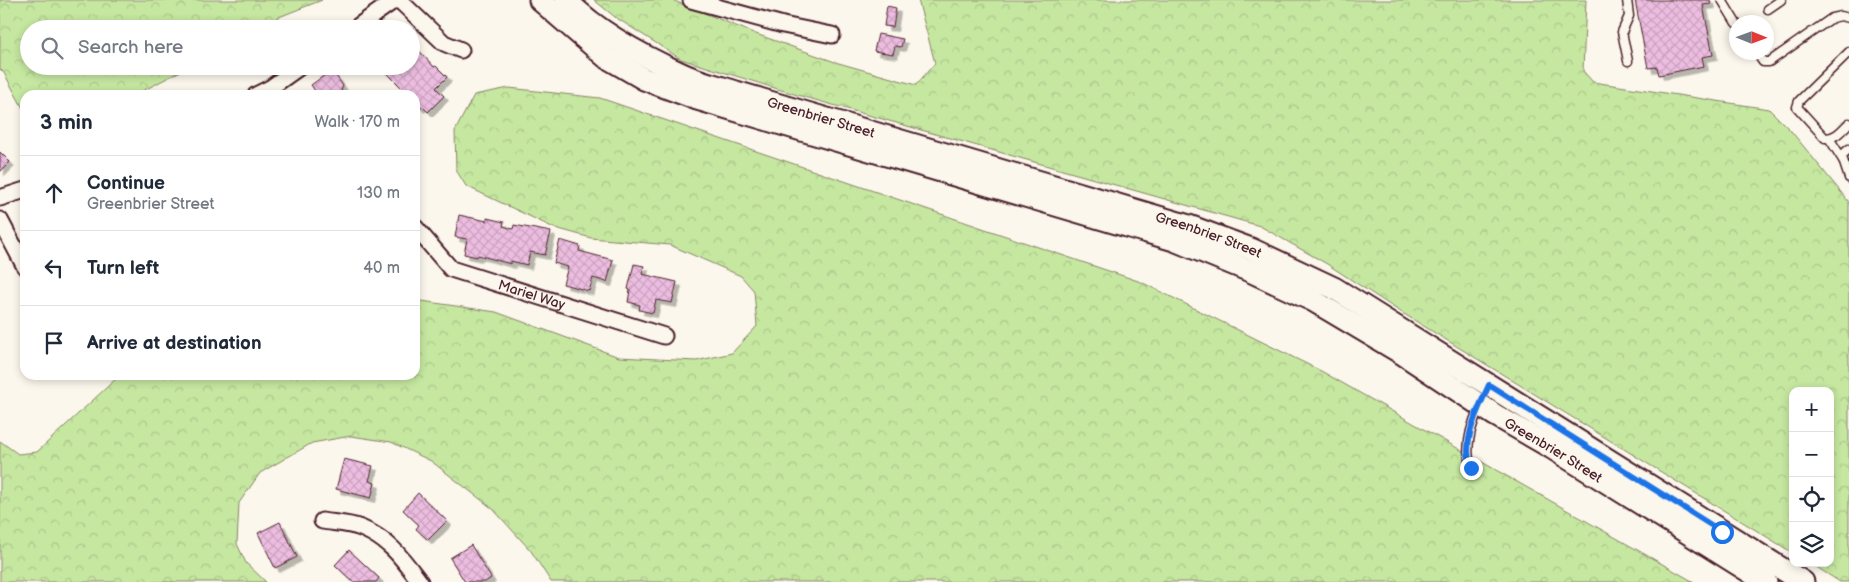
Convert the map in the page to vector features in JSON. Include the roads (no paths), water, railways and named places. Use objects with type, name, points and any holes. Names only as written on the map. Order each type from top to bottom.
[{"type":"main road","name":"Greenbrier Street","points":[[540,0],[606,56],[644,79],[697,99],[1170,229],[1250,249],[1334,288],[1485,395],[1552,448],[1766,582]]},
{"type":"main road","name":"Greenbrier Street","points":[[566,0],[622,43],[683,74],[1170,229]]},
{"type":"main road","name":"Greenbrier Street","points":[[1485,395],[1803,582]]},
{"type":"street","points":[[367,20],[397,0],[419,20]]},
{"type":"street","points":[[691,0],[783,26],[832,35]]},
{"type":"street","points":[[420,21],[444,43],[461,50]]},
{"type":"street","points":[[271,90],[290,75]]},
{"type":"street","points":[[0,198],[20,192]]},
{"type":"street","points":[[0,220],[20,258]]},
{"type":"street","name":"Mariel Way","points":[[420,233],[451,269],[664,336]]},
{"type":"street","points":[[322,522],[359,527],[380,539],[395,549],[420,582]]},
{"type":"lane","points":[[1627,0],[1629,16],[1622,32],[1628,61]]},
{"type":"lane","points":[[1722,0],[1731,15]]},
{"type":"lane","points":[[1768,9],[1781,0]]},
{"type":"lane","points":[[1774,59],[1832,18],[1841,16],[1849,18]]},
{"type":"lane","points":[[1849,52],[1799,101],[1797,107],[1825,138],[1836,135],[1849,123]]},
{"type":"lane","points":[[1830,138],[1841,156],[1849,178]]},
{"type":"lane","points":[[1841,156],[1849,149]]},
{"type":"lane","points":[[1471,468],[1468,458],[1471,426],[1485,395]]}]
